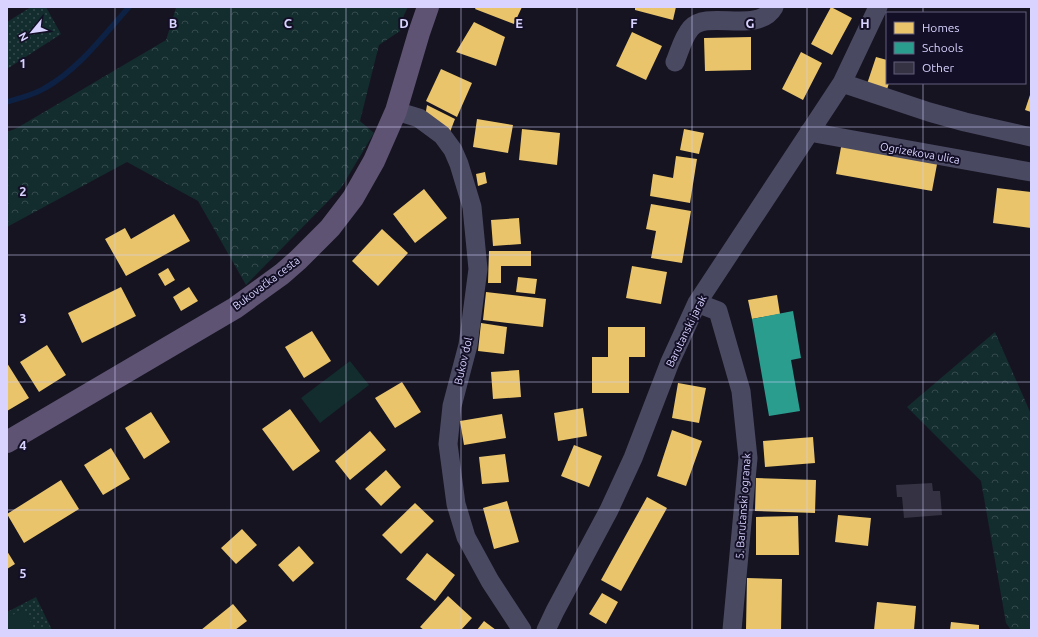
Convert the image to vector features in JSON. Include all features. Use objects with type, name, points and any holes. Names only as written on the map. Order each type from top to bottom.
[{"type":"main road","name":"Bukovačka cesta","points":[[7,442],[235,308],[282,274],[330,228],[353,198],[374,161],[396,111],[428,7]]},
{"type":"street","points":[[675,62],[685,37],[697,23],[708,21],[740,21],[757,19],[766,16],[774,7]]},
{"type":"street","name":"Barutanski jarak","points":[[546,630],[609,510],[633,458],[670,362],[697,304],[842,83],[878,7]]},
{"type":"street","points":[[842,83],[929,112],[1031,136]]},
{"type":"street","name":"Bukov dol","points":[[396,111],[419,118],[442,135],[453,150],[459,164],[472,206],[478,268],[468,345],[452,406],[448,444],[456,504],[466,537],[490,582],[522,630]]},
{"type":"street","name":"Ogrizekova ulica","points":[[809,132],[1031,172]]},
{"type":"street","name":"5. Barutanski ogranak","points":[[697,304],[718,311],[740,391],[748,458],[732,630]]},
{"type":"green space","points":[[31,7],[46,7],[61,34],[7,69],[7,22]]},
{"type":"green space","points":[[408,7],[404,15],[400,31],[379,45],[360,121],[374,133],[341,188],[246,285],[198,201],[127,162],[7,227],[7,132],[17,128],[166,40],[176,8]]},
{"type":"green space","points":[[995,332],[1031,414],[1031,630],[1011,630],[1006,623],[981,481],[907,407]]},
{"type":"green space","points":[[350,361],[369,385],[320,423],[301,398]]},
{"type":"green space","points":[[36,597],[52,630],[7,630],[7,612]]},
{"type":"green space","points":[[24,609],[35,630],[7,630],[7,618]]},
{"type":"building: Homes","points":[[476,7],[522,7],[514,24],[475,9]]},
{"type":"building: Homes","points":[[635,7],[676,7],[673,20],[635,10]]},
{"type":"building: Homes","points":[[831,7],[852,18],[832,55],[811,44]]},
{"type":"building: Homes","points":[[474,22],[505,37],[496,66],[456,52]]},
{"type":"building: Homes","points":[[632,32],[662,46],[646,80],[616,66]]},
{"type":"building: Homes","points":[[751,37],[751,70],[705,71],[704,38]]},
{"type":"building: Homes","points":[[801,52],[822,63],[803,100],[782,89]]},
{"type":"building: Homes","points":[[876,57],[886,60],[886,84],[889,84],[885,96],[865,90]]},
{"type":"building: Homes","points":[[441,69],[472,83],[457,117],[426,101]]},
{"type":"building: Homes","points":[[1031,92],[1031,112],[1025,110]]},
{"type":"building: Homes","points":[[427,105],[455,119],[450,132],[425,117]]},
{"type":"building: Homes","points":[[477,119],[513,125],[508,153],[473,147]]},
{"type":"building: Homes","points":[[522,129],[560,133],[557,165],[519,160]]},
{"type":"building: Homes","points":[[684,129],[704,133],[699,154],[680,150]]},
{"type":"building: Homes","points":[[842,142],[938,159],[932,191],[836,174]]},
{"type":"building: Homes","points":[[676,156],[697,159],[690,203],[650,196],[653,174],[673,178]]},
{"type":"building: Homes","points":[[485,172],[487,183],[478,186],[476,174]]},
{"type":"building: Homes","points":[[997,188],[1031,192],[1031,228],[993,223]]},
{"type":"building: Homes","points":[[424,189],[447,218],[415,243],[393,214]]},
{"type":"building: Homes","points":[[651,204],[691,211],[682,263],[651,258],[656,231],[646,229]]},
{"type":"building: Homes","points":[[174,214],[190,241],[126,276],[105,239],[125,228],[131,239]]},
{"type":"building: Homes","points":[[519,218],[521,244],[493,246],[491,220]]},
{"type":"building: Homes","points":[[382,229],[408,253],[378,286],[352,261]]},
{"type":"building: Homes","points":[[489,251],[531,251],[531,266],[501,266],[501,283],[488,283]]},
{"type":"building: Homes","points":[[632,266],[667,272],[661,304],[626,298]]},
{"type":"building: Homes","points":[[168,268],[175,280],[165,286],[158,274]]},
{"type":"building: Homes","points":[[518,277],[537,279],[535,294],[516,292]]},
{"type":"building: Homes","points":[[121,287],[136,316],[82,343],[68,313]]},
{"type":"building: Homes","points":[[189,287],[198,301],[181,311],[173,297]]},
{"type":"building: Homes","points":[[486,292],[546,299],[543,327],[483,320]]},
{"type":"building: Homes","points":[[777,295],[780,314],[752,319],[748,300]]},
{"type":"building: Homes","points":[[481,323],[507,327],[504,354],[478,351]]},
{"type":"building: Homes","points":[[608,327],[645,327],[645,357],[629,357],[629,393],[592,393],[592,357],[608,357]]},
{"type":"building: Homes","points":[[312,331],[331,361],[304,378],[285,347]]},
{"type":"building: Homes","points":[[47,345],[66,375],[39,392],[20,362]]},
{"type":"building: Homes","points":[[7,363],[29,398],[7,411]]},
{"type":"building: Homes","points":[[519,370],[521,397],[493,399],[491,372]]},
{"type":"building: Homes","points":[[402,382],[421,412],[395,428],[375,398]]},
{"type":"building: Homes","points":[[678,383],[706,388],[699,423],[672,418]]},
{"type":"building: Homes","points":[[583,408],[587,436],[558,441],[554,413]]},
{"type":"building: Homes","points":[[290,409],[320,451],[293,471],[262,429]]},
{"type":"building: Homes","points":[[151,412],[170,442],[144,459],[125,428]]},
{"type":"building: Homes","points":[[502,414],[506,438],[464,445],[460,421]]},
{"type":"building: Homes","points":[[672,430],[702,441],[686,486],[657,476]]},
{"type":"building: Homes","points":[[370,431],[386,450],[350,480],[335,461]]},
{"type":"building: Homes","points":[[813,437],[815,463],[765,467],[763,441]]},
{"type":"building: Homes","points":[[574,445],[602,456],[589,487],[561,476]]},
{"type":"building: Homes","points":[[111,448],[130,479],[103,495],[84,465]]},
{"type":"building: Homes","points":[[505,454],[509,482],[482,484],[479,457]]},
{"type":"building: Homes","points":[[386,470],[401,487],[381,506],[365,489]]},
{"type":"building: Homes","points":[[756,478],[816,480],[815,513],[755,511]]},
{"type":"building: Homes","points":[[61,480],[79,509],[24,543],[7,514]]},
{"type":"building: Homes","points":[[647,497],[667,508],[621,591],[601,580]]},
{"type":"building: Homes","points":[[507,501],[519,542],[494,549],[483,508]]},
{"type":"building: Homes","points":[[415,503],[434,521],[401,554],[382,535]]},
{"type":"building: Homes","points":[[838,515],[871,518],[868,546],[835,542]]},
{"type":"building: Homes","points":[[798,516],[799,555],[756,555],[756,517]]},
{"type":"building: Homes","points":[[242,529],[257,545],[236,564],[221,548]]},
{"type":"building: Homes","points":[[299,546],[314,563],[293,582],[278,565]]},
{"type":"building: Homes","points":[[7,551],[15,564],[7,569]]},
{"type":"building: Homes","points":[[427,553],[455,575],[435,601],[406,579]]},
{"type":"building: Homes","points":[[747,578],[782,579],[781,630],[746,629]]},
{"type":"building: Homes","points":[[602,593],[618,602],[606,624],[589,614]]},
{"type":"building: Homes","points":[[448,596],[472,618],[461,630],[424,630],[420,627]]},
{"type":"building: Homes","points":[[877,602],[916,606],[914,630],[874,630]]},
{"type":"building: Homes","points":[[233,604],[247,621],[235,630],[201,630]]},
{"type":"building: Homes","points":[[484,621],[496,630],[477,630]]},
{"type":"building: Homes","points":[[951,622],[979,625],[979,630],[950,630]]},
{"type":"building: Schools","points":[[793,311],[801,358],[791,360],[800,411],[769,416],[752,319]]},
{"type":"building: Other","points":[[932,483],[933,491],[940,491],[942,515],[904,518],[902,497],[897,497],[896,485]]},
{"type":"waterway","points":[[7,102],[41,90],[69,71],[80,62],[129,7]]}]
